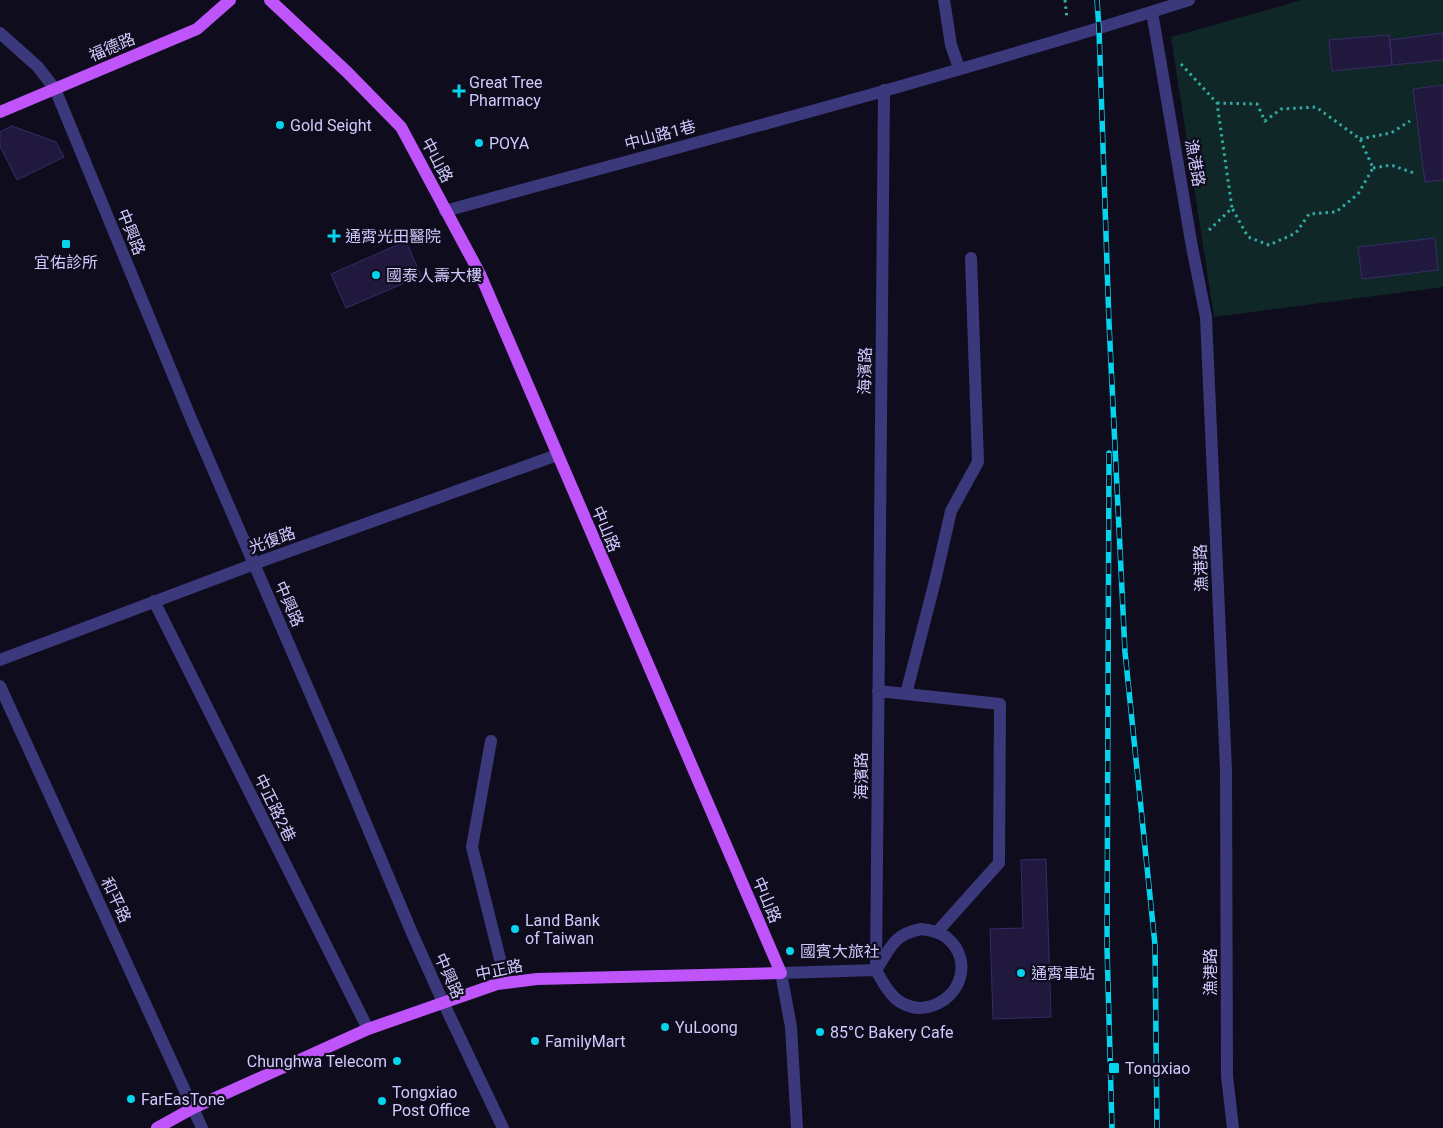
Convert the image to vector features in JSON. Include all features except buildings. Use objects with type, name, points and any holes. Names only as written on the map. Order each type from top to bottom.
[{"type":"main road","name":"福德路","points":[[0,112],[197,29],[230,0]]},
{"type":"main road","name":"中山路","points":[[270,0],[402,127],[480,274],[781,973]]},
{"type":"main road","name":"中正路","points":[[157,1128],[193,1108],[368,1029],[497,984],[537,979],[781,973]]},
{"type":"street","points":[[944,0],[951,45],[959,68]]},
{"type":"street","points":[[884,90],[1189,0]]},
{"type":"street","name":"漁港路","points":[[1152,12],[1192,247],[1206,317],[1226,770],[1227,1076],[1233,1128]]},
{"type":"street","name":"中興路","points":[[0,33],[38,67],[55,89],[192,421],[443,1002],[503,1128]]},
{"type":"street","name":"中山路1巷","points":[[445,211],[884,90]]},
{"type":"street","name":"海濱路","points":[[876,970],[884,90]]},
{"type":"street","points":[[906,694],[951,511],[978,462],[971,258]]},
{"type":"street","name":"光復路","points":[[0,660],[254,564],[557,455]]},
{"type":"street","name":"中正路2巷","points":[[154,601],[368,1029]]},
{"type":"street","name":"和平路","points":[[0,686],[202,1128]]},
{"type":"street","points":[[878,691],[1000,704],[999,863],[937,932]]},
{"type":"street","points":[[492,741],[472,847],[506,983]]},
{"type":"street","points":[[921,929],[937,932],[946,937],[955,946],[960,958],[962,971],[959,984],[952,995],[941,1003],[929,1008],[916,1008],[904,1004],[893,996],[876,970],[888,948],[897,938],[908,931],[921,929]]},
{"type":"street","name":"中正路","points":[[781,973],[876,970]]},
{"type":"street","name":"中山路","points":[[781,973],[792,1027],[797,1128]]},
{"type":"path","points":[[1157,37],[1216,103],[1232,208],[1248,237],[1269,245],[1296,233],[1309,214],[1336,212],[1358,194],[1373,168]]},
{"type":"path","points":[[1216,103],[1257,104],[1265,121],[1281,109],[1316,107],[1360,139],[1373,168]]},
{"type":"path","points":[[1360,139],[1391,132],[1410,122]]},
{"type":"path","points":[[1373,168],[1391,165],[1414,173]]},
{"type":"path","points":[[1192,247],[1232,208]]},
{"type":"green space","points":[[1302,0],[1443,0],[1443,287],[1214,317],[1171,37]]},
{"type":"railway","points":[[1097,0],[1109,323],[1125,652],[1155,945],[1157,1128]]},
{"type":"railway","points":[[1109,453],[1107,947],[1112,1128]]},
{"type":"place","name":"Great Tree Pharmacy","points":[[459,91]]},
{"type":"place","name":"Gold Seight","points":[[280,125]]},
{"type":"place","name":"POYA","points":[[479,143]]},
{"type":"place","name":"通霄光田醫院","points":[[334,236]]},
{"type":"place","name":"宜佑診所","points":[[66,244]]},
{"type":"place","name":"國泰人壽大樓","points":[[376,275]]},
{"type":"place","name":"Land Bank of Taiwan","points":[[515,929]]},
{"type":"place","name":"國賓大旅社","points":[[790,951]]},
{"type":"place","name":"通霄車站","points":[[1021,973]]},
{"type":"place","name":"YuLoong","points":[[665,1027]]},
{"type":"place","name":"85°C Bakery Cafe","points":[[820,1032]]},
{"type":"place","name":"FamilyMart","points":[[535,1041]]},
{"type":"place","name":"Chunghwa Telecom","points":[[397,1061]]},
{"type":"place","name":"Tongxiao","points":[[1114,1068]]},
{"type":"place","name":"FarEasTone","points":[[131,1099]]},
{"type":"place","name":"Tongxiao Post Office","points":[[382,1101]]}]
